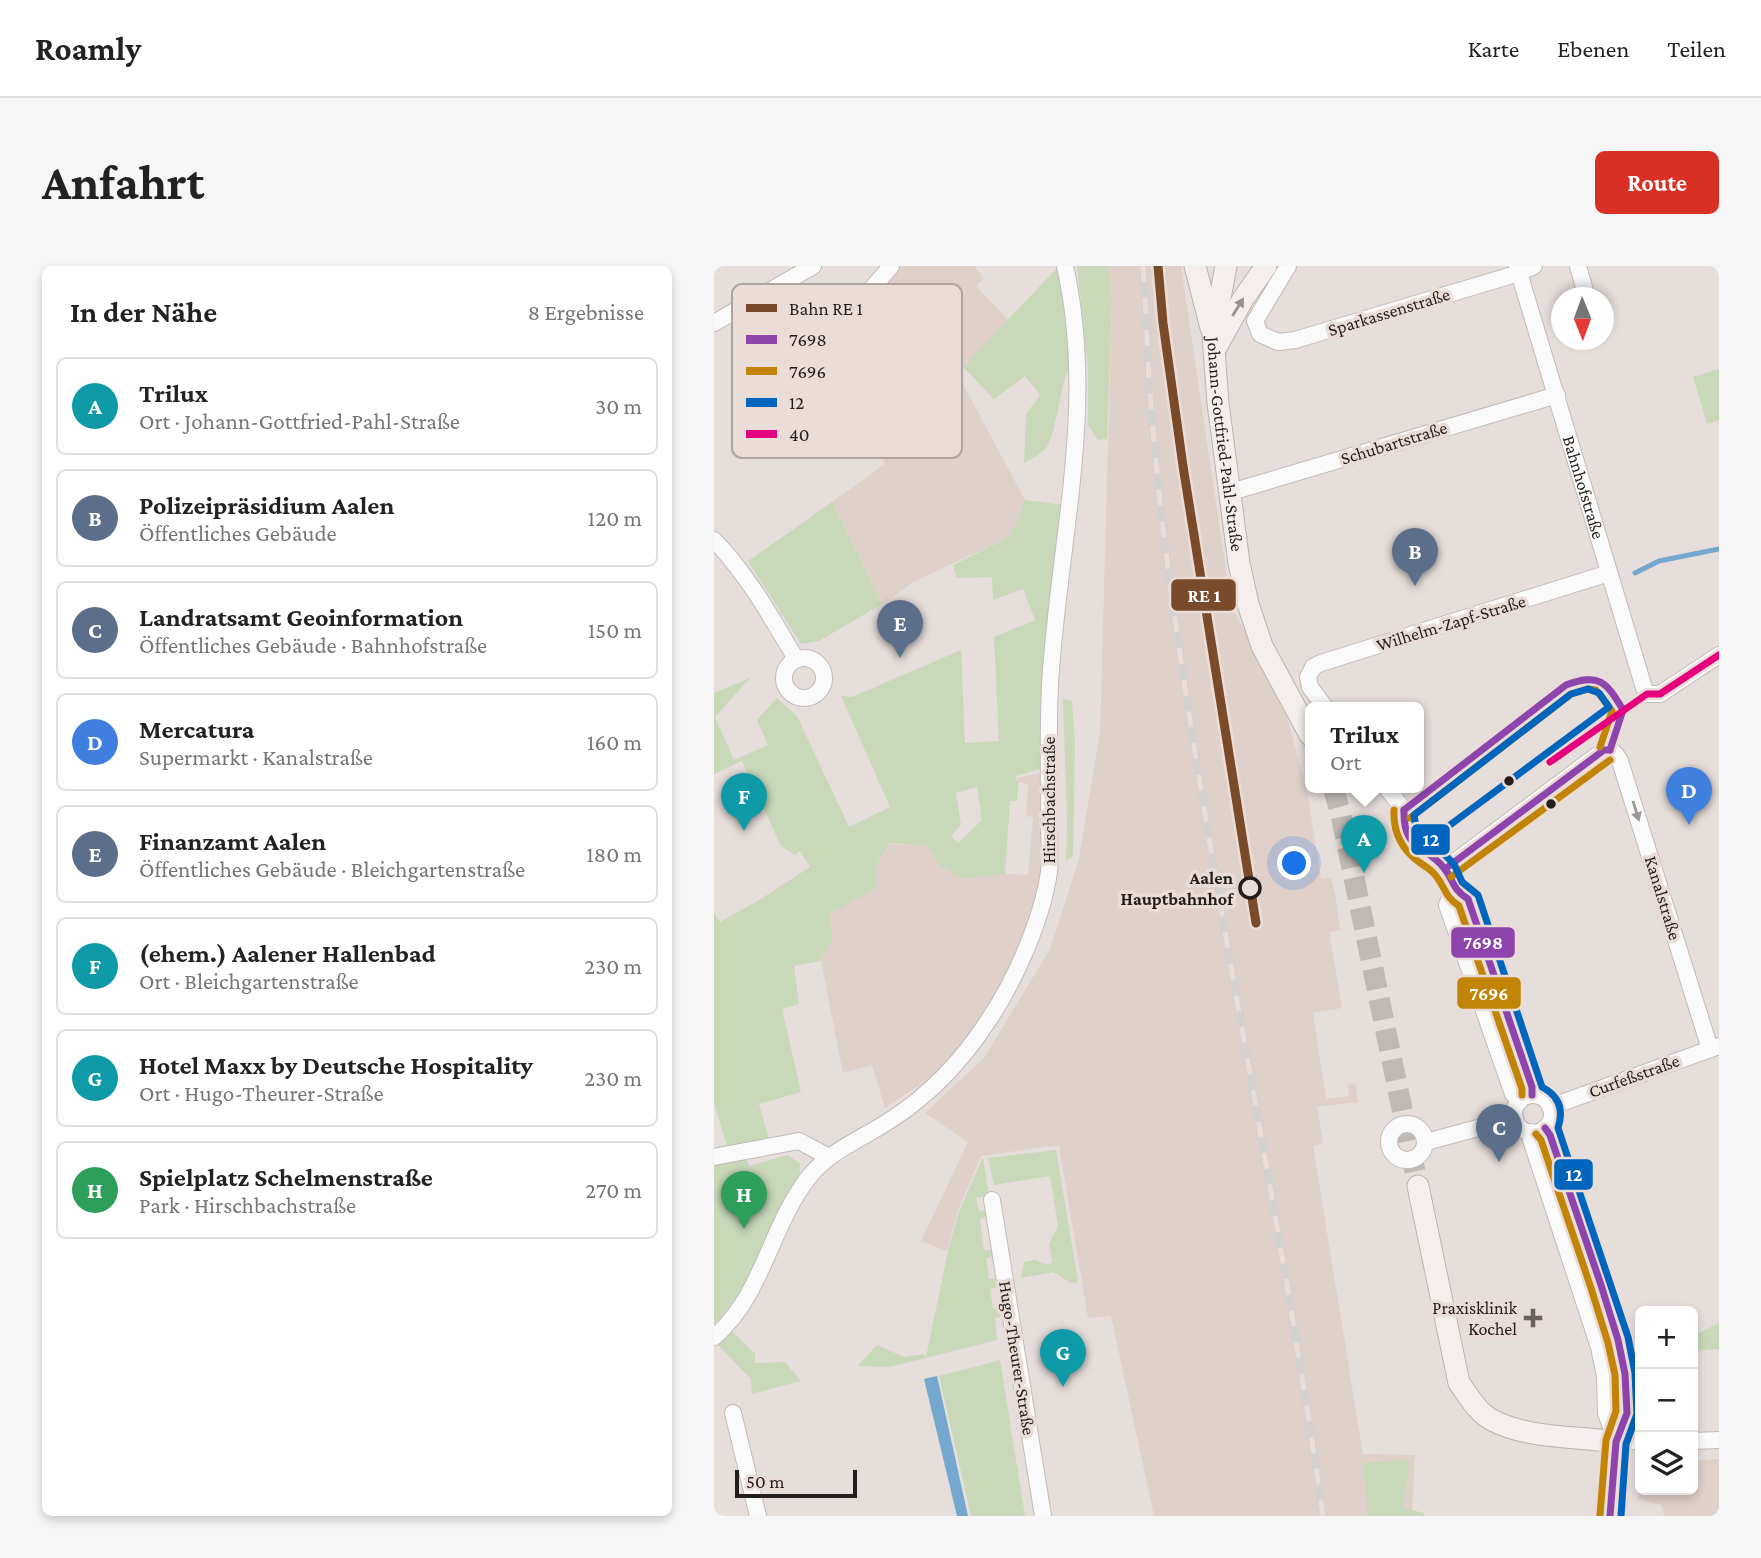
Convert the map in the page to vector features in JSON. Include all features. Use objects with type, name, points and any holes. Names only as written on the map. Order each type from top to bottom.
[{"type":"main road","points":[[1195,266],[1214,344]]},
{"type":"main road","name":"Johann-Gottfried-Pahl-Straße","points":[[1226,266],[1214,344],[1218,403],[1239,563],[1254,623],[1267,655],[1305,726]]},
{"type":"main road","points":[[1214,344],[1266,266]]},
{"type":"main road","points":[[1418,1186],[1459,1383],[1477,1408],[1491,1420],[1525,1431],[1616,1442],[1611,1516]]},
{"type":"street","points":[[782,284],[813,266]]},
{"type":"street","points":[[876,284],[891,266]]},
{"type":"street","name":"Hirschbachstraße","points":[[714,1337],[733,1319],[756,1280],[792,1203],[809,1177],[829,1157],[891,1120],[938,1085],[981,1031],[1011,984],[1035,926],[1049,871],[1050,686],[1077,433],[1076,327],[1065,266]]},
{"type":"street","name":"Sparkassenstraße","points":[[1288,266],[1255,321],[1260,334],[1278,342],[1294,340],[1523,268]]},
{"type":"street","points":[[1578,266],[1584,287]]},
{"type":"street","name":"Bahnhofstraße","points":[[1523,268],[1557,395],[1647,694],[1660,694],[1719,655]]},
{"type":"street","points":[[714,323],[732,313]]},
{"type":"street","name":"Schubartstraße","points":[[1231,492],[1557,395]]},
{"type":"street","points":[[714,540],[732,558],[751,585],[796,659]]},
{"type":"street","name":"Wilhelm-Zapf-Straße","points":[[1321,702],[1310,687],[1309,672],[1321,663],[1609,573]]},
{"type":"street","name":"Kanalstraße","points":[[1442,866],[1604,750],[1610,750],[1620,761],[1666,908],[1715,1048]]},
{"type":"street","points":[[1391,793],[1404,810],[1404,831],[1409,840],[1442,866],[1452,890],[1447,905],[1513,1094],[1526,1098],[1543,1098],[1550,1107],[1551,1116],[1538,1130]]},
{"type":"street","name":"Curfeßstraße","points":[[1550,1107],[1715,1048]]},
{"type":"street","points":[[1526,1098],[1515,1109],[1515,1118],[1521,1128],[1550,1135],[1618,1340],[1625,1374],[1627,1413],[1616,1442],[1635,1441]]},
{"type":"street","points":[[1426,1142],[1515,1118]]},
{"type":"street","points":[[714,1157],[799,1141],[829,1157]]},
{"type":"street","name":"Hugo-Theurer-Straße","points":[[992,1200],[1043,1516]]},
{"type":"street","points":[[733,1413],[758,1516]]},
{"type":"street","points":[[1698,1441],[1719,1440]]},
{"type":"shaded area","points":[[887,266],[974,266],[984,278],[976,286],[1008,320],[963,368],[964,386],[1025,500],[1010,537],[913,582],[882,604],[832,502],[885,464],[882,458],[962,458],[962,284],[872,284]]},
{"type":"shaded area","points":[[1109,266],[1181,266],[1231,605],[1285,710],[1305,784],[1305,793],[1307,793],[1321,879],[1331,878],[1335,893],[1340,930],[1329,932],[1342,1008],[1313,1013],[1326,1099],[1349,1096],[1348,1085],[1355,1083],[1358,1102],[1317,1107],[1323,1143],[1313,1146],[1363,1454],[1415,1455],[1412,1516],[1154,1516],[1111,1316],[1088,1318],[1059,1145],[981,1156],[957,1213],[947,1251],[921,1241],[968,1142],[925,1113],[984,1058],[1050,949],[1079,859],[1100,733],[1112,300]]},
{"type":"shaded area","points":[[1044,772],[1044,869],[1031,925],[999,995],[965,1045],[939,1072],[885,1108],[872,1065],[843,1073],[821,961],[833,938],[828,915],[876,887],[874,870],[890,844],[927,846],[940,866],[964,879],[1005,874],[1028,875],[1033,817],[1026,816],[1028,784],[1018,782],[1018,778]]},
{"type":"shaded area","points":[[1719,1459],[1719,1516],[1664,1516],[1661,1505],[1638,1499],[1639,1495],[1698,1495],[1698,1461]]},
{"type":"green space","points":[[1077,266],[1109,266],[1112,300],[1107,439],[1098,440],[1088,425],[1088,368]]},
{"type":"green space","points":[[1057,268],[1072,361],[1047,447],[1024,463],[1026,414],[1040,395],[1025,376],[994,399],[963,367]]},
{"type":"green space","points":[[1719,369],[1719,420],[1707,424],[1693,377]]},
{"type":"green space","points":[[1025,500],[1063,505],[1043,768],[1015,776],[1018,782],[1017,801],[1010,801],[1005,874],[964,879],[940,866],[927,846],[890,843],[874,870],[877,887],[829,915],[833,938],[821,961],[794,966],[799,1004],[782,1009],[801,1092],[759,1104],[769,1139],[728,1149],[714,1103],[714,912],[720,922],[810,867],[800,851],[795,855],[781,846],[742,761],[714,774],[714,693],[750,678],[715,717],[734,760],[768,745],[757,720],[777,698],[797,716],[849,827],[890,807],[841,696],[852,697],[961,650],[965,743],[999,741],[994,637],[1035,620],[1023,589],[993,600],[992,577],[957,578],[953,565],[1010,537]],"holes":[[[977,787],[982,820],[958,843],[951,836],[961,825],[956,793]]]},
{"type":"green space","points":[[832,502],[882,604],[819,641],[801,644],[748,561]]},
{"type":"green space","points":[[1063,699],[1072,701],[1075,744],[1073,856],[1066,861],[1067,823]]},
{"type":"green space","points":[[1469,922],[1518,1068],[1511,1070],[1462,924]]},
{"type":"green space","points":[[1056,1150],[1078,1282],[1071,1283],[1053,1272],[1021,1278],[1024,1262],[1035,1260],[1048,1265],[1052,1262],[1049,1244],[1058,1226],[1050,1176],[994,1185],[988,1158]]},
{"type":"green space","points":[[745,1154],[749,1166],[788,1155],[800,1164],[800,1179],[750,1279],[714,1327],[714,1162]]},
{"type":"green space","points":[[983,1157],[989,1196],[976,1198],[979,1211],[988,1210],[989,1218],[980,1219],[984,1250],[994,1250],[995,1256],[986,1258],[989,1279],[999,1278],[1001,1287],[990,1289],[993,1309],[1004,1308],[1005,1316],[995,1318],[997,1340],[890,1367],[858,1366],[877,1345],[904,1357],[924,1354],[926,1357],[958,1214]]},
{"type":"green space","points":[[1719,1323],[1719,1349],[1698,1351],[1698,1334]]},
{"type":"green space","points":[[731,1330],[755,1351],[755,1363],[785,1362],[801,1381],[752,1394],[751,1379],[717,1344]]},
{"type":"green space","points":[[1000,1360],[1025,1516],[971,1516],[939,1376]]},
{"type":"green space","points":[[1410,1460],[1403,1508],[1424,1513],[1424,1516],[1368,1516],[1363,1463]]},
{"type":"water","points":[[937,1376],[968,1516],[957,1516],[924,1379]]},
{"type":"waterway","points":[[1635,573],[1659,561],[1719,549]]},
{"type":"tunnel","points":[[1335,793],[1418,1186]]},
{"type":"railway","points":[[1143,266],[1154,442],[1176,626],[1323,1516]]},
{"type":"railway","points":[[1156,266],[1160,290]]},
{"type":"transit line","points":[[1158,266],[1163,323],[1183,466],[1256,923]]},
{"type":"transit line","name":"40","points":[[1550,762],[1647,694],[1660,694],[1719,655]]},
{"type":"transit line","name":"7698","points":[[1404,810],[1566,685],[1577,681],[1600,682],[1612,692],[1623,710],[1610,750]]},
{"type":"transit line","name":"7696","points":[[1410,818],[1571,694],[1588,689],[1596,690],[1612,711],[1600,747]]},
{"type":"transit line","name":"12","points":[[1588,689],[1599,693],[1609,707],[1427,842],[1424,839],[1416,827],[1414,815],[1571,694],[1588,689]]},
{"type":"transit line","name":"7698","points":[[1445,869],[1604,750],[1610,750]]},
{"type":"transit line","name":"7696","points":[[1451,877],[1610,760]]},
{"type":"transit line","name":"7696","points":[[1394,810],[1395,826],[1403,846],[1434,874],[1459,906],[1522,1095]]},
{"type":"transit line","name":"7698","points":[[1404,810],[1407,833],[1411,840],[1437,860],[1456,888],[1468,899],[1532,1087],[1532,1095]]},
{"type":"transit line","name":"12","points":[[1445,855],[1454,864],[1462,882],[1478,895],[1542,1087],[1553,1095],[1559,1104],[1558,1128],[1628,1337],[1635,1373],[1637,1414],[1626,1444],[1621,1516]]},
{"type":"transit line","name":"7698","points":[[1545,1128],[1550,1135],[1601,1285],[1625,1374],[1627,1413],[1616,1442],[1610,1516]]},
{"type":"transit line","name":"7696","points":[[1536,1134],[1541,1140],[1591,1288],[1615,1375],[1616,1411],[1606,1440],[1600,1515]]},
{"type":"place","name":"Polizeipräsidium Aalen","points":[[1415,586]]},
{"type":"place","name":"Finanzamt Aalen","points":[[900,658]]},
{"type":"place","name":"Mercatura","points":[[1689,825]]},
{"type":"place","name":"(ehem.) Aalener Hallenbad","points":[[744,831]]},
{"type":"place","name":"Trilux","points":[[1364,873]]},
{"type":"place","name":"Aalen Hauptbahnhof","points":[[1250,888]]},
{"type":"place","name":"Landratsamt Geoinformation","points":[[1499,1162]]},
{"type":"place","name":"Spielplatz Schelmenstraße","points":[[744,1229]]},
{"type":"place","name":"Praxisklinik Kochel","points":[[1533,1318]]},
{"type":"place","name":"Hotel Maxx by Deutsche Hospitality","points":[[1063,1387]]}]
